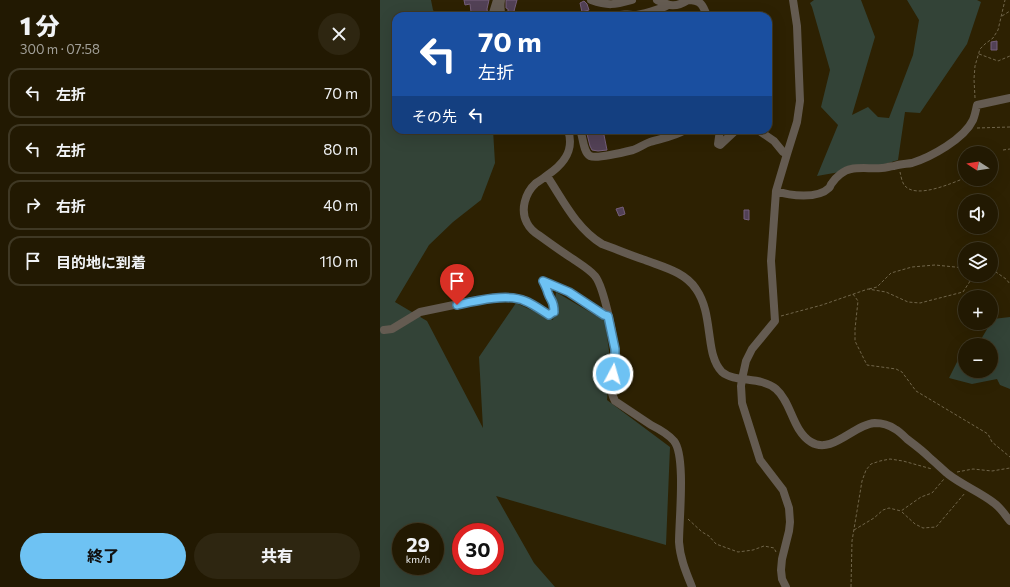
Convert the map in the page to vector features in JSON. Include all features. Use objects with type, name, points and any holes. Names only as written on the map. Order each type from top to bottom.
[{"type":"street","points":[[493,12],[497,0]]},
{"type":"street","points":[[500,12],[501,0]]},
{"type":"street","points":[[591,0],[608,4],[616,4],[632,0]]},
{"type":"street","points":[[657,0],[672,6],[692,0],[700,3],[705,12]]},
{"type":"street","points":[[786,587],[782,579],[781,570],[789,531],[789,508],[783,490],[760,460],[742,403],[742,379],[746,361],[752,349],[775,321],[771,261],[776,191],[798,122],[800,101],[797,26],[793,0]]},
{"type":"street","points":[[646,12],[663,8],[668,5]]},
{"type":"street","points":[[776,191],[811,196],[818,194],[829,187],[832,182],[842,173],[852,168],[876,169],[914,162],[937,152],[957,139],[972,121],[977,105],[1010,98]]},
{"type":"street","points":[[569,134],[570,141],[567,156],[529,191],[525,200],[524,216],[527,224],[532,230],[589,270],[596,277],[600,285],[615,349],[615,362],[611,386],[612,396],[615,401],[666,434],[677,446],[679,451],[681,472],[679,552],[692,587]]},
{"type":"street","points":[[581,134],[586,152],[590,156],[609,156],[633,150],[649,142],[679,134]]},
{"type":"street","points":[[719,134],[718,144],[720,145],[732,134]]},
{"type":"street","points":[[764,134],[774,141],[783,152],[787,154]]},
{"type":"street","points":[[547,176],[576,220],[593,239],[602,244],[671,270],[690,281],[705,306],[712,349],[717,365],[723,373],[742,379],[762,382],[776,389],[785,401],[799,429],[812,443],[832,443],[865,425],[875,423],[885,424],[895,429],[970,488],[994,503],[1004,512],[1010,522]]},
{"type":"street","points":[[384,330],[392,329],[420,312],[473,301],[505,297],[524,300],[549,315],[554,312],[554,303],[548,294],[543,281],[569,292],[604,315],[608,316]]},
{"type":"path","points":[[977,105],[974,79],[975,66],[980,49],[993,38],[998,30],[1005,0]]},
{"type":"path","points":[[1002,16],[1010,11]]},
{"type":"path","points":[[979,54],[998,61],[1010,56]]},
{"type":"path","points":[[977,129],[1010,127]]},
{"type":"path","points":[[1002,150],[1010,149]]},
{"type":"path","points":[[899,165],[904,185],[910,190],[920,192],[947,186],[958,181]]},
{"type":"path","points":[[775,318],[822,305],[877,287],[891,272],[912,267],[935,265],[958,267]]},
{"type":"path","points":[[998,273],[1010,284]]},
{"type":"path","points":[[868,289],[886,292],[908,302],[920,303],[963,292],[969,282]]},
{"type":"path","points":[[852,294],[858,301],[855,341],[867,365],[896,369],[902,372],[916,391],[988,434],[992,442],[1010,457]]},
{"type":"path","points":[[851,587],[852,541],[862,481],[870,464],[890,459],[933,469]]},
{"type":"path","points":[[901,511],[921,497],[932,493],[951,472],[972,469],[992,471],[1010,468]]},
{"type":"path","points":[[854,530],[874,518],[883,510],[889,508],[901,511],[915,524],[922,528],[936,527],[970,488]]},
{"type":"path","points":[[680,512],[702,532],[709,536],[716,544],[738,552],[764,546],[774,548],[782,560]]},
{"type":"green space","points":[[380,0],[431,0],[434,12],[392,12],[392,134],[493,134],[495,163],[481,200],[453,222],[429,245],[395,302],[427,321],[483,428],[479,357],[516,303],[553,320],[556,292],[605,321],[610,358],[607,400],[670,447],[666,545],[496,496],[534,563],[555,587],[380,587]]},
{"type":"green space","points":[[814,0],[861,0],[875,37],[852,115],[868,107],[878,117],[889,118],[913,55],[919,20],[907,0],[977,0],[981,2],[967,44],[920,113],[905,112],[898,160],[885,164],[817,176],[838,125],[821,107],[830,70],[810,3]]},
{"type":"green space","points":[[1010,317],[1010,389],[1000,385],[997,379],[972,384],[949,378],[958,360],[958,378],[998,378],[998,338],[982,338],[986,330],[998,330],[998,318]]},
{"type":"building","points":[[464,0],[489,0],[487,12],[471,12],[470,4],[465,5]]},
{"type":"building","points":[[506,0],[517,0],[514,11],[517,12],[508,12],[508,9],[506,8]]},
{"type":"building","points":[[584,1],[589,10],[582,12],[580,3]]},
{"type":"building","points":[[997,41],[997,50],[991,50],[991,42]]},
{"type":"building","points":[[587,134],[604,134],[607,150],[592,150]]},
{"type":"building","points":[[623,207],[625,214],[619,216],[616,209]]},
{"type":"building","points":[[744,210],[749,210],[749,220],[744,219]]},
{"type":"route","points":[[457,305],[473,301],[505,297],[516,298],[524,300],[549,315],[554,312],[554,303],[548,294],[543,281],[557,286],[608,316],[615,349],[613,374]]}]
